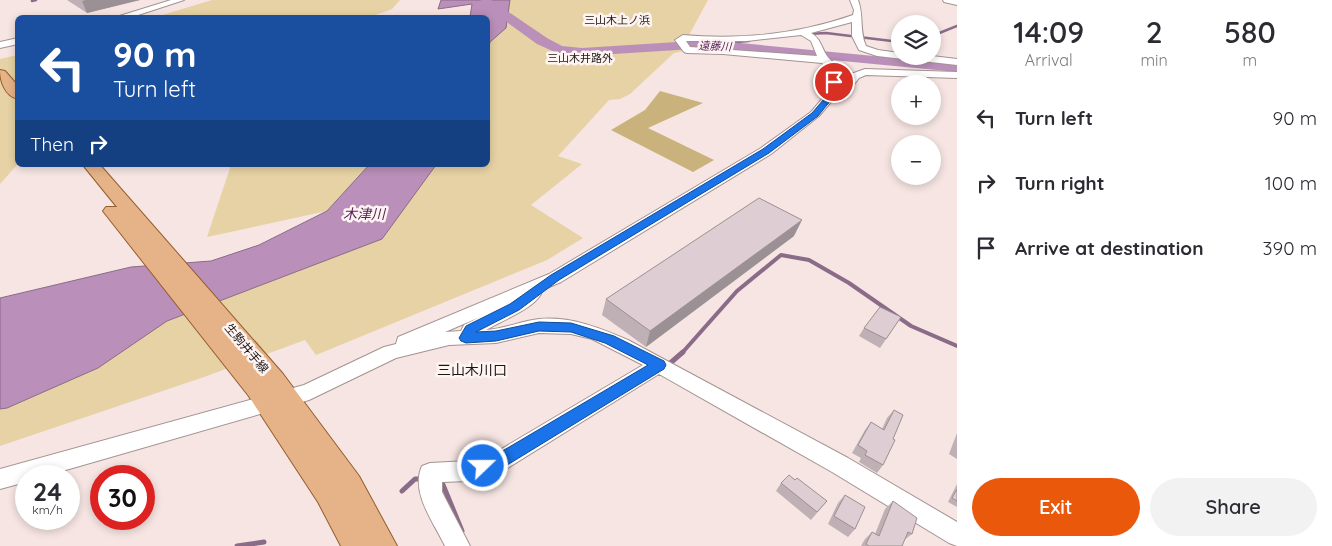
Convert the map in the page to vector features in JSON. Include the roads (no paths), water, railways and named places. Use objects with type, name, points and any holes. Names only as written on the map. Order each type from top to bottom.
[{"type":"main road","points":[[0,58],[15,76]]},
{"type":"main road","points":[[0,74],[15,92]]},
{"type":"main road","name":"生駒井手線","points":[[77,167],[349,485],[382,546]]},
{"type":"main road","name":"生駒井手線","points":[[93,167],[272,393],[357,546]]},
{"type":"street","points":[[128,15],[180,0]]},
{"type":"street","points":[[854,0],[858,10],[857,38],[862,48],[891,54]]},
{"type":"street","points":[[947,0],[957,2]]},
{"type":"street","points":[[466,338],[470,330],[514,307],[555,278],[766,151],[815,114],[827,100],[835,71],[833,66],[824,60],[722,51],[687,50],[680,40],[683,38],[740,38],[802,31],[823,28],[857,17]]},
{"type":"street","points":[[802,31],[815,40],[824,60]]},
{"type":"street","points":[[0,38],[15,36]]},
{"type":"street","points":[[0,45],[15,42]]},
{"type":"street","points":[[941,61],[957,62]]},
{"type":"street","points":[[827,100],[840,95],[855,76],[866,72],[949,74]]},
{"type":"street","points":[[391,352],[406,340],[555,278]]},
{"type":"street","points":[[0,479],[272,393],[309,392],[391,352],[449,338],[496,336],[539,326],[571,328],[597,334],[660,365],[840,465],[957,535]]},
{"type":"street","points":[[458,546],[431,494],[430,473],[468,471],[498,462],[660,365]]},
{"type":"water","points":[[441,0],[510,0],[506,28],[490,42],[490,15],[470,15],[472,4],[438,9]]},
{"type":"water","name":"木津川","points":[[367,167],[435,167],[382,239],[167,321],[98,368],[7,408],[0,409],[0,298],[131,267],[211,261],[259,245],[327,211]]},
{"type":"waterway","points":[[32,1],[36,0]]},
{"type":"waterway","name":"遠藤川","points":[[486,2],[542,41],[559,50],[582,52],[709,44],[957,68]]},
{"type":"waterway","points":[[941,32],[957,26]]},
{"type":"waterway","points":[[808,34],[826,33],[891,41]]},
{"type":"waterway","name":"遠藤川","points":[[709,44],[749,41]]},
{"type":"waterway","points":[[683,352],[737,291],[781,255],[809,260],[849,283],[911,326],[957,346]]},
{"type":"waterway","points":[[668,365],[683,352]]},
{"type":"waterway","points":[[402,491],[415,479],[423,479]]},
{"type":"waterway","points":[[441,480],[462,531]]},
{"type":"waterway","points":[[237,546],[264,542]]},
{"type":"district","name":"三山木上ノ浜","points":[[617,20]]},
{"type":"district","name":"三山木井路外","points":[[580,58]]},
{"type":"district","name":"三山木川口","points":[[472,370]]}]
